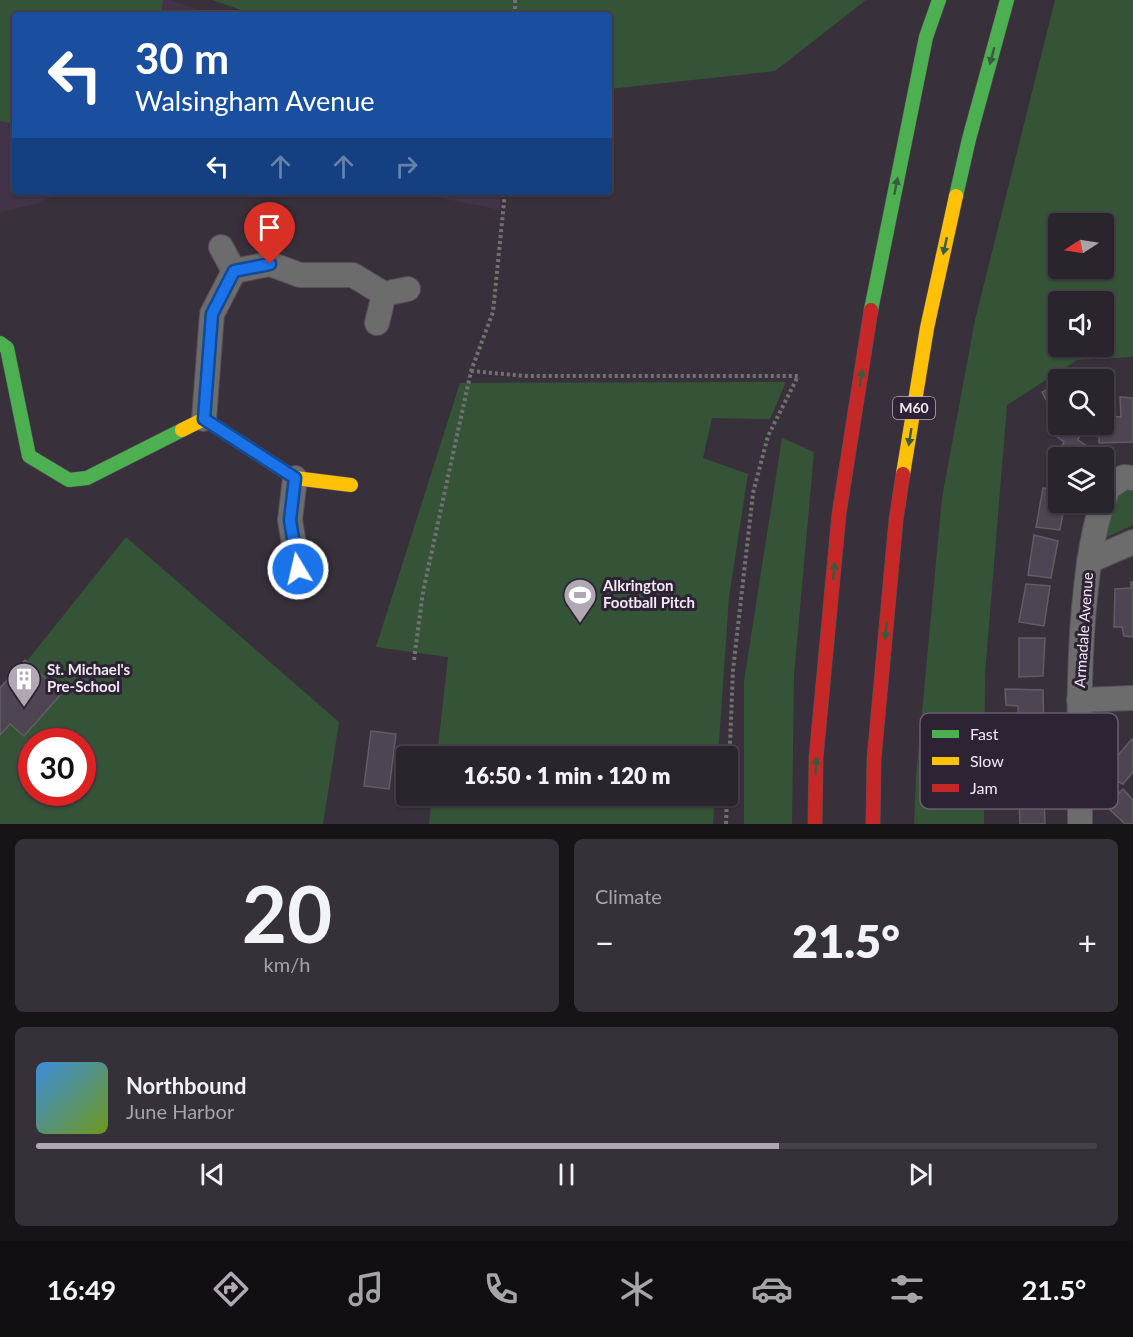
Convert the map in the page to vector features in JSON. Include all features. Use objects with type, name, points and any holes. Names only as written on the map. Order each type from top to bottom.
[{"type":"main road","points":[[815,824],[816,758],[839,514],[874,291],[926,37],[939,0]]},
{"type":"main road","name":"M60","points":[[873,824],[874,759],[896,520],[927,328],[969,140],[1007,0]]},
{"type":"main road","points":[[0,343],[7,348],[29,456],[69,480],[87,478],[204,419],[295,478],[351,485]]},
{"type":"street","points":[[221,247],[234,271]]},
{"type":"street","points":[[234,271],[270,264],[300,275],[353,275],[384,294],[408,289]]},
{"type":"street","points":[[204,419],[212,314],[234,271]]},
{"type":"street","points":[[377,323],[384,294]]},
{"type":"street","name":"Armadale Avenue","points":[[1114,484],[1124,477],[1133,478]]},
{"type":"street","points":[[295,478],[290,520],[298,569]]},
{"type":"street","name":"Armadale Avenue","points":[[1079,713],[1083,615],[1089,561],[1099,513]]},
{"type":"street","name":"Armadale Avenue","points":[[1089,561],[1133,542]]},
{"type":"street","points":[[1079,699],[1133,698]]},
{"type":"street","name":"Armadale Avenue","points":[[1080,809],[1080,824]]},
{"type":"path","points":[[414,660],[423,592],[471,371],[493,312],[505,195]]},
{"type":"path","points":[[471,371],[525,376],[798,376],[768,436],[753,493],[733,670],[729,746]]},
{"type":"path","points":[[726,824],[727,806]]},
{"type":"shaded area","points":[[0,0],[171,0],[204,12],[12,12],[12,195],[58,195],[35,204],[0,212]]},
{"type":"shaded area","points":[[427,195],[500,195],[500,210]]},
{"type":"green space","points":[[0,0],[163,0],[161,12],[12,12],[12,123],[0,121]]},
{"type":"green space","points":[[213,0],[866,0],[775,71],[612,89],[612,12],[247,12]]},
{"type":"green space","points":[[1055,0],[1133,0],[1133,357],[1077,360],[1063,369],[1048,369],[1048,379],[1007,405],[985,674],[985,713],[922,713],[942,498],[975,320]]},
{"type":"green space","points":[[786,382],[770,419],[712,418],[703,458],[748,474],[729,597],[719,746],[438,746],[448,657],[376,647],[460,383]]},
{"type":"green space","points":[[782,438],[814,452],[794,675],[792,824],[744,824],[744,681]]},
{"type":"green space","points":[[1133,484],[1133,525],[1105,538],[1109,513],[1114,513],[1114,491]]},
{"type":"green space","points":[[126,537],[339,722],[323,824],[0,824],[0,735],[10,724],[18,730],[18,806],[96,806],[96,728],[30,728],[62,693],[27,661]]},
{"type":"green space","points":[[920,734],[920,809],[984,809],[984,824],[914,824]]},
{"type":"green space","points":[[431,806],[714,806],[713,824],[429,824]]},
{"type":"building","points":[[1048,389],[1048,403],[1042,392]]},
{"type":"building","points":[[1120,397],[1133,398],[1133,442],[1099,443],[1099,435],[1114,435],[1114,416],[1121,417]]},
{"type":"building","points":[[1055,435],[1080,435],[1078,440],[1088,447],[1061,447],[1064,442]]},
{"type":"building","points":[[1043,488],[1048,489],[1048,513],[1063,513],[1060,530],[1036,527]]},
{"type":"building","points":[[1034,535],[1058,541],[1051,578],[1028,575]]},
{"type":"building","points":[[1131,582],[1133,582],[1133,637],[1124,636],[1122,627],[1114,627],[1115,589],[1131,588]]},
{"type":"building","points":[[1026,584],[1050,586],[1044,626],[1019,622]]},
{"type":"building","points":[[1019,638],[1045,638],[1043,676],[1019,677]]},
{"type":"building","name":"St. Michael's Pre-School","points":[[25,660],[62,693],[31,728],[18,728],[18,731],[10,724],[0,735],[0,688]]},
{"type":"building","points":[[1005,689],[1043,690],[1043,713],[1018,713],[1018,706],[1006,705]]},
{"type":"building","points":[[371,731],[396,734],[389,789],[364,786]]},
{"type":"building","points":[[1132,739],[1133,772],[1123,784],[1118,782],[1118,755]]},
{"type":"building","points":[[1123,789],[1133,800],[1133,824],[1125,824],[1109,809],[1118,809],[1118,794]]},
{"type":"building","points":[[1019,809],[1044,809],[1045,824],[1020,824]]},
{"type":"traffic: fast","points":[[871,310],[926,37],[939,0]]},
{"type":"traffic: fast","points":[[956,196],[1007,0]]},
{"type":"traffic: fast","points":[[0,343],[7,348],[29,456],[69,480],[87,478],[182,430]]},
{"type":"traffic: slow","points":[[903,474],[927,328],[956,196]]},
{"type":"traffic: slow","points":[[182,430],[204,419],[295,478],[351,485]]},
{"type":"traffic: jam","points":[[815,824],[816,758],[839,514],[871,310]]},
{"type":"traffic: jam","points":[[873,824],[874,759],[896,520],[903,474]]},
{"type":"place","name":"Alkrington Football Pitch","points":[[580,624]]},
{"type":"place","name":"St. Michael's Pre-School","points":[[24,708]]},
{"type":"route","points":[[270,264],[234,271],[212,314],[204,419],[295,478],[290,520],[298,569]]}]
